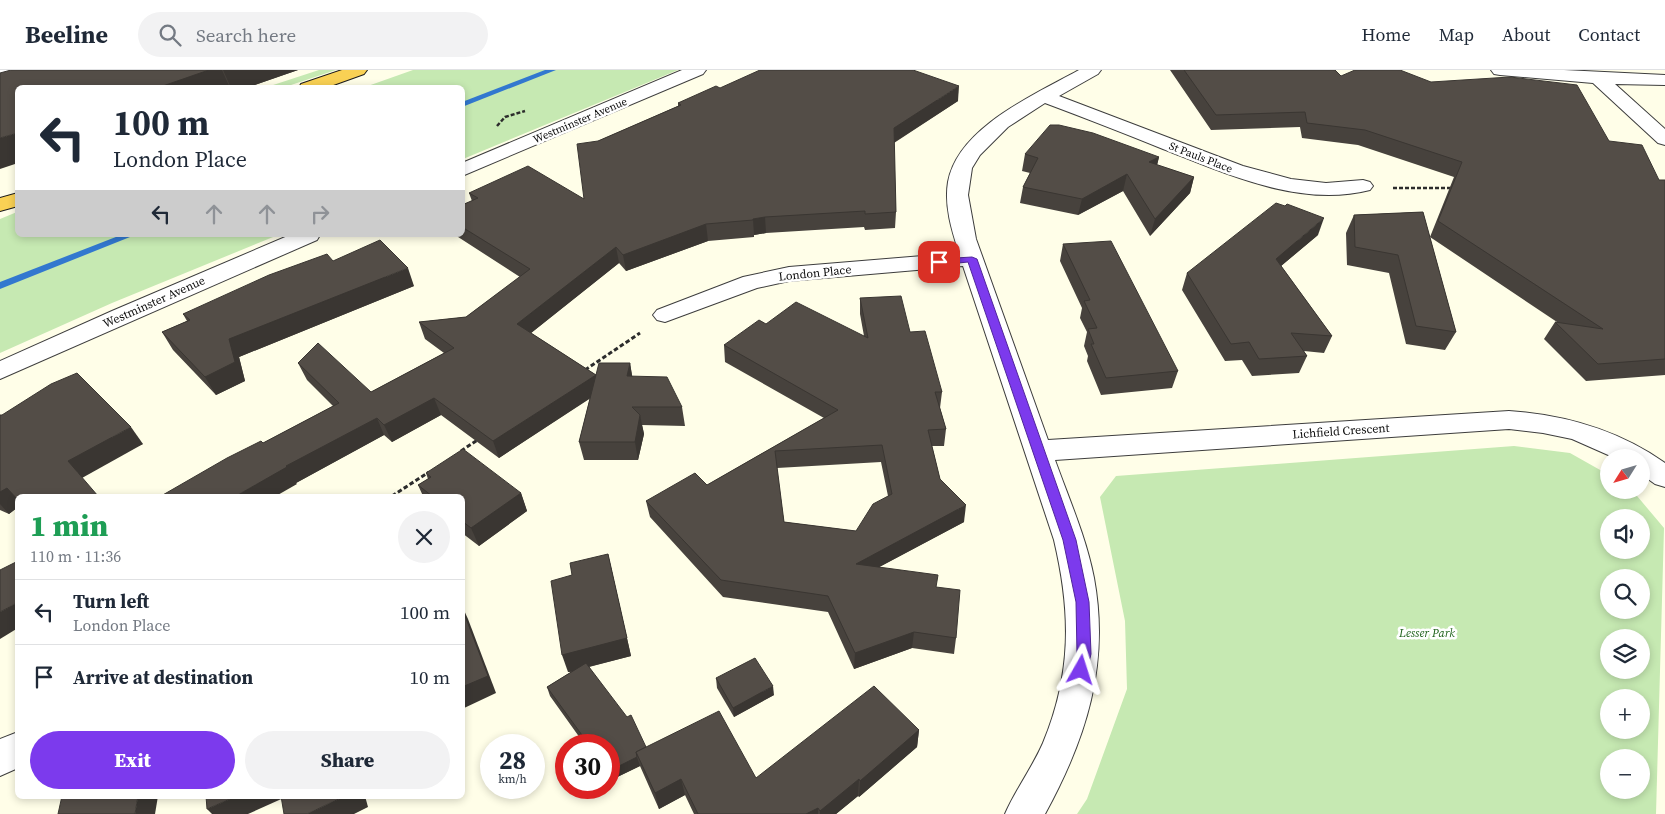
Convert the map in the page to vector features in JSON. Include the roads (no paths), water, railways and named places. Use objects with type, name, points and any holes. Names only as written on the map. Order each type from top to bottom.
[{"type":"highway","points":[[317,85],[365,71]]},
{"type":"highway","points":[[338,85],[365,71]]},
{"type":"highway","points":[[0,194],[15,189]]},
{"type":"highway","points":[[0,205],[15,200]]},
{"type":"street","name":"Westminster Avenue","points":[[465,169],[697,70]]},
{"type":"street","points":[[1024,814],[1058,749],[1075,704],[1084,654],[1082,602],[1070,540],[972,259],[958,204],[958,185],[961,170],[968,157],[981,140],[998,124],[1092,70]]},
{"type":"street","points":[[1500,70],[1598,78],[1665,80]]},
{"type":"street","points":[[1598,78],[1665,139]]},
{"type":"street","name":"St Pauls Place","points":[[1046,97],[1236,170],[1299,186],[1326,190],[1363,186]]},
{"type":"street","name":"Westminster Avenue","points":[[0,371],[120,316],[305,237]]},
{"type":"street","name":"London Place","points":[[665,316],[751,282],[789,274],[972,259]]},
{"type":"street","name":"Lichfield Crescent","points":[[1038,451],[1509,420],[1545,422],[1585,433],[1619,449]]},
{"type":"street","points":[[1650,466],[1665,476]]},
{"type":"street","points":[[0,759],[15,750]]},
{"type":"waterway","points":[[465,104],[552,70]]},
{"type":"waterway","points":[[0,286],[125,237]]},
{"type":"park label","name":"Lesser Park","points":[[1427,633]]}]
